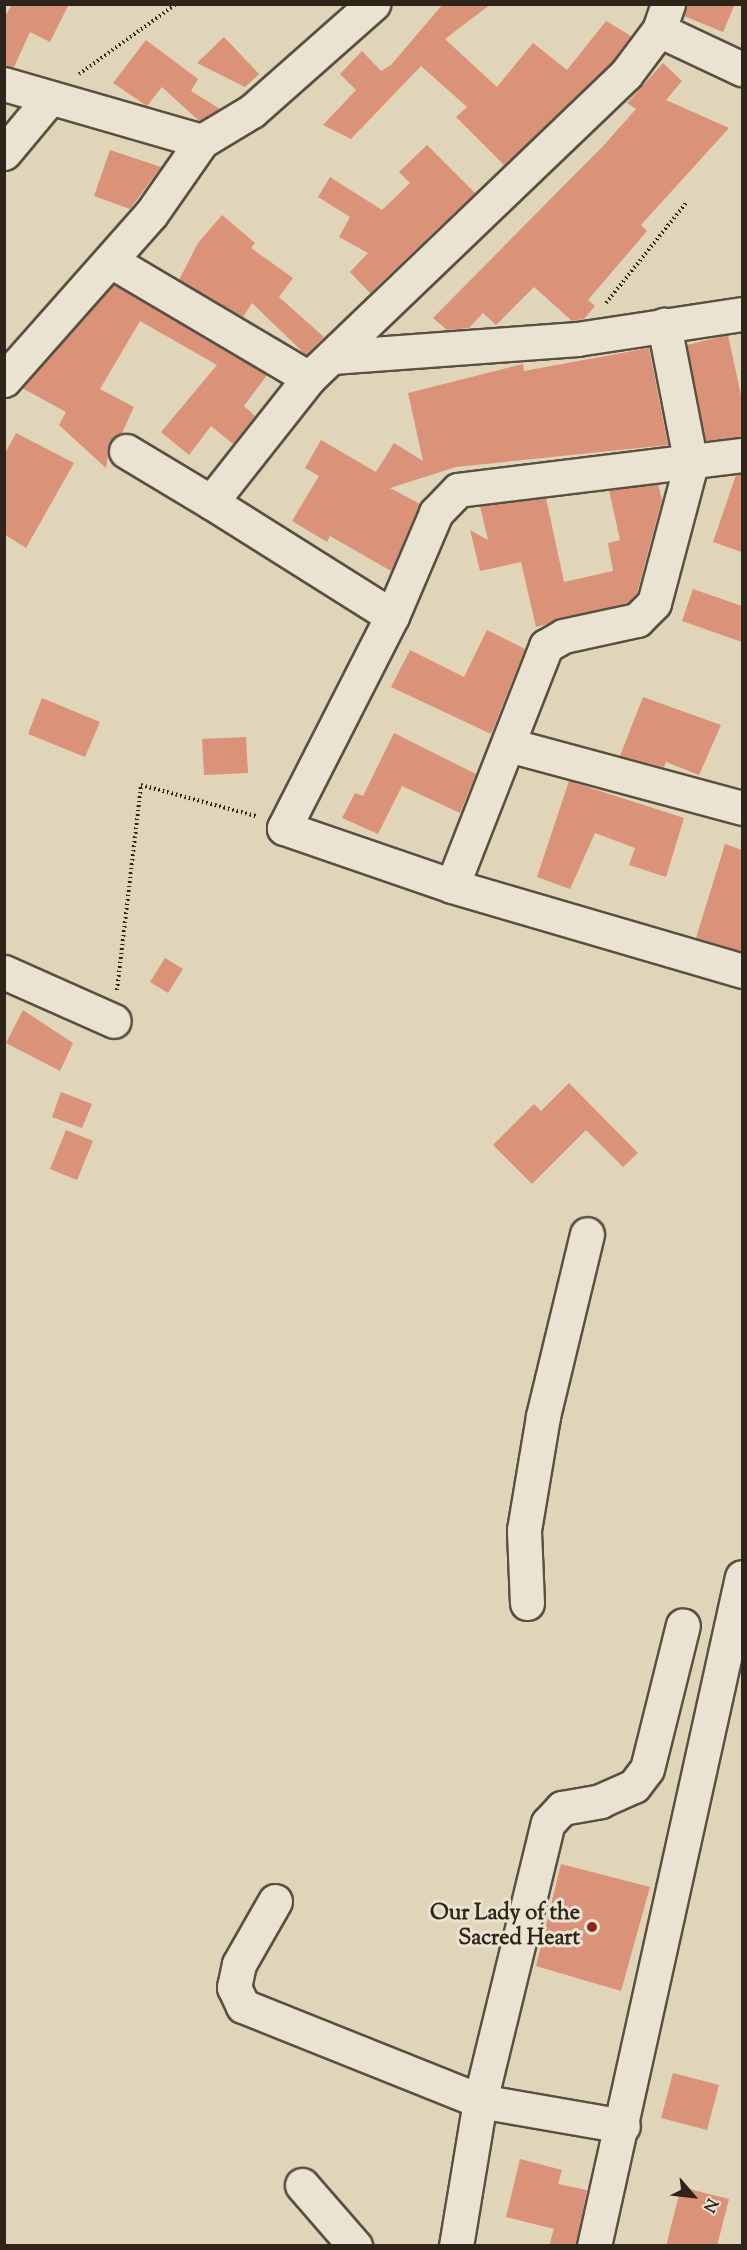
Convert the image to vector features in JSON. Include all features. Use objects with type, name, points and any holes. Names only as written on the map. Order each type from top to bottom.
[{"type":"street","points":[[4,380],[111,261],[202,141],[252,111],[373,4]]},
{"type":"street","points":[[211,502],[320,368],[626,74],[664,17],[742,69]]},
{"type":"street","points":[[4,84],[202,141]]},
{"type":"street","points":[[4,153],[50,98]]},
{"type":"street","points":[[111,261],[320,368],[577,339],[742,314]]},
{"type":"street","points":[[452,886],[510,745],[546,646],[563,636],[637,620],[651,609],[692,464],[664,325]]},
{"type":"street","points":[[126,451],[392,616]]},
{"type":"street","points":[[742,455],[692,464],[475,484],[458,490],[436,513],[392,616],[284,828],[452,886],[742,971]]},
{"type":"street","points":[[510,745],[742,808]]},
{"type":"street","points":[[4,972],[114,1021]]},
{"type":"street","points":[[527,1603],[524,1530],[543,1416],[587,1234]]},
{"type":"street","points":[[594,2246],[735,1633],[742,1576]]},
{"type":"street","points":[[456,2246],[480,2101],[548,1823],[562,1808],[600,1801],[634,1786],[646,1769],[683,1625]]},
{"type":"street","points":[[275,1901],[239,1964],[234,1987],[238,2002],[480,2101],[623,2126]]},
{"type":"street","points":[[302,2185],[355,2246]]},
{"type":"path","points":[[50,98],[176,4]]},
{"type":"path","points":[[577,339],[686,203]]},
{"type":"path","points":[[114,1021],[141,785],[284,828]]},
{"type":"building","points":[[12,4],[69,4],[50,42],[30,32],[14,67],[4,66],[4,18]]},
{"type":"building","points":[[443,4],[491,4],[445,39],[497,87],[533,43],[567,70],[606,21],[631,36],[612,62],[504,165],[456,117],[467,107],[421,66],[351,139],[323,125],[356,90],[340,74],[362,51],[381,71],[391,65]]},
{"type":"building","points":[[686,4],[735,4],[723,32],[684,16]]},
{"type":"building","points":[[224,37],[259,74],[245,87],[197,63]]},
{"type":"building","points":[[146,40],[198,79],[191,91],[220,109],[199,121],[162,87],[147,106],[113,83]]},
{"type":"building","points":[[663,63],[682,81],[666,100],[729,128],[641,225],[647,231],[588,300],[595,306],[584,319],[572,321],[534,287],[496,325],[483,313],[469,328],[447,330],[433,318],[604,145],[636,109],[627,103]]},
{"type":"building","points":[[427,145],[475,193],[370,293],[350,272],[368,253],[339,237],[350,217],[318,197],[330,177],[382,210],[410,183],[399,172]]},
{"type":"building","points":[[110,150],[161,167],[130,209],[94,196]]},
{"type":"building","points":[[222,215],[255,243],[251,248],[293,278],[279,297],[324,337],[306,355],[252,303],[243,317],[179,280],[198,243]]},
{"type":"building","points":[[114,284],[267,375],[244,406],[255,416],[233,444],[211,426],[189,455],[161,432],[217,365],[140,321],[100,389],[134,407],[122,433],[110,442],[106,468],[59,425],[66,412],[22,388]]},
{"type":"building","points":[[728,335],[742,400],[742,437],[706,441],[687,345]]},
{"type":"building","points":[[649,348],[668,445],[456,467],[390,488],[420,504],[391,571],[330,536],[327,542],[292,521],[319,476],[305,468],[321,440],[376,472],[394,443],[423,461],[408,393],[523,364],[524,371]]},
{"type":"building","points":[[16,433],[74,463],[26,548],[4,534],[4,455]]},
{"type":"building","points":[[742,474],[742,552],[713,542],[736,475]]},
{"type":"building","points":[[658,484],[662,500],[637,593],[628,603],[536,627],[521,562],[480,571],[470,530],[488,540],[480,506],[546,498],[564,582],[613,571],[608,543],[620,540],[609,490]]},
{"type":"building","points":[[693,589],[742,606],[742,642],[682,621]]},
{"type":"building","points":[[487,630],[525,649],[491,734],[391,687],[410,650],[464,677]]},
{"type":"building","points":[[643,697],[721,725],[699,775],[666,762],[664,767],[620,756]]},
{"type":"building","points":[[42,698],[100,722],[85,757],[28,734]]},
{"type":"building","points":[[394,733],[476,774],[460,813],[402,786],[378,834],[342,818],[355,793],[363,796]]},
{"type":"building","points":[[246,737],[248,773],[204,775],[202,739]]},
{"type":"building","points":[[569,781],[684,818],[666,877],[629,865],[635,848],[595,833],[570,889],[537,877]]},
{"type":"building","points":[[725,844],[742,850],[742,952],[696,938]]},
{"type":"building","points":[[165,958],[183,969],[168,993],[150,982]]},
{"type":"building","points":[[23,1010],[73,1043],[60,1071],[6,1043]]},
{"type":"building","points":[[569,1083],[638,1153],[623,1167],[586,1130],[532,1184],[493,1145],[534,1104],[541,1111]]},
{"type":"building","points":[[61,1092],[92,1104],[82,1128],[52,1117]]},
{"type":"building","points":[[66,1130],[93,1141],[77,1180],[50,1169]]},
{"type":"building","name":"Our Lady of the Sacred Heart","points":[[561,1864],[650,1887],[621,1991],[536,1966]]},
{"type":"building","points":[[673,2073],[719,2085],[707,2130],[661,2118]]},
{"type":"building","points":[[520,2159],[562,2170],[558,2184],[587,2190],[576,2246],[549,2246],[554,2229],[506,2217]]},
{"type":"building","points":[[681,2187],[729,2199],[717,2246],[666,2246]]},
{"type":"place","name":"Our Lady of the Sacred Heart","points":[[592,1927]]}]
